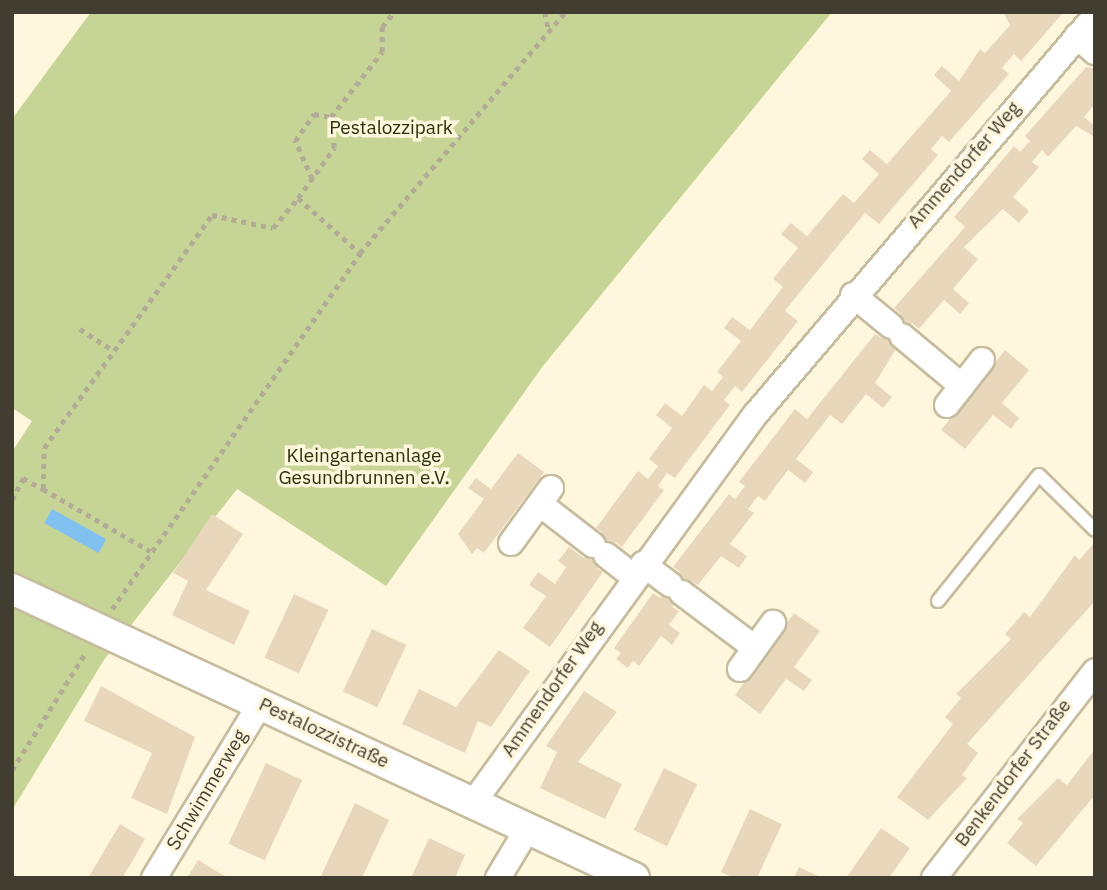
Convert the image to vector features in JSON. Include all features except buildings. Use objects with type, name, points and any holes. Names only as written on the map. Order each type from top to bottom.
[{"type":"street","name":"Ammendorfer Weg","points":[[473,803],[638,570],[853,295],[1086,44],[1095,16]]},
{"type":"street","points":[[853,295],[896,331],[955,395],[982,360]]},
{"type":"street","points":[[511,543],[545,496],[600,550],[676,589],[755,648]]},
{"type":"street","name":"Pestalozzistraße","points":[[12,589],[634,878]]},
{"type":"street","points":[[740,669],[773,623]]},
{"type":"street","name":"Benkendorfer Straße","points":[[934,878],[1095,671]]},
{"type":"street","name":"Schwimmerweg","points":[[154,878],[261,703]]},
{"type":"street","points":[[498,878],[528,828]]},
{"type":"lane","points":[[938,601],[1039,475],[1095,530]]},
{"type":"path","points":[[43,489],[44,448],[212,215],[273,228],[312,179],[334,148],[331,117],[382,52],[382,27],[394,12]]},
{"type":"path","points":[[545,12],[549,32]]},
{"type":"path","points":[[12,770],[98,629],[150,551],[360,253],[565,12]]},
{"type":"path","points":[[312,179],[295,141],[314,114],[331,117]]},
{"type":"path","points":[[298,198],[360,253]]},
{"type":"path","points":[[80,329],[114,351]]},
{"type":"path","points":[[12,499],[23,478],[150,551]]},
{"type":"green space","points":[[91,12],[832,12],[543,366],[386,586],[237,489],[104,660],[12,810],[12,452],[32,421],[12,408],[12,119]]},
{"type":"water","points":[[52,509],[106,539],[98,553],[44,523]]},
{"type":"park label","name":"Pestalozzipark","points":[[391,128]]},
{"type":"park label","name":"Kleingartenanlage Gesundbrunnen e.V.","points":[[364,467]]}]
